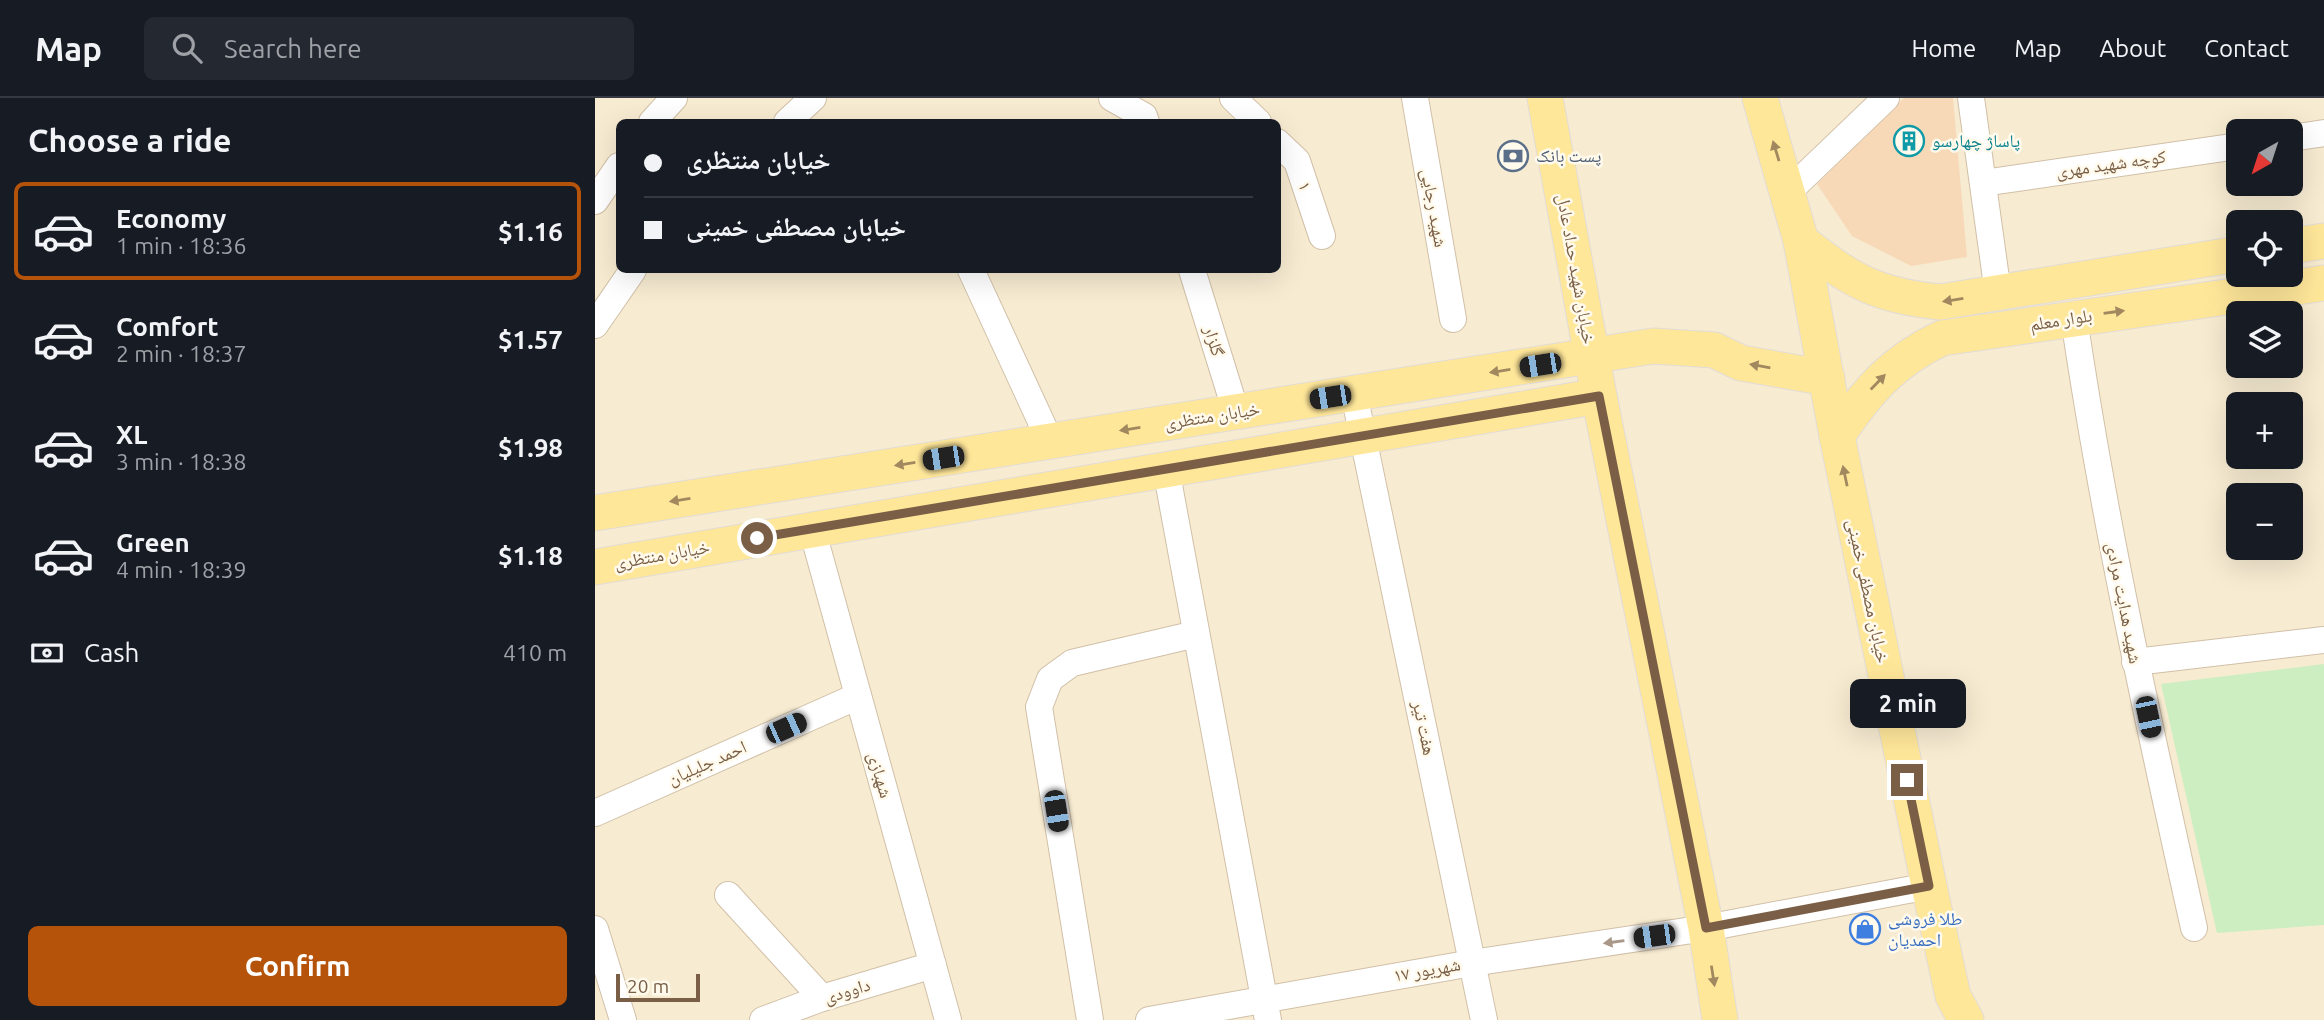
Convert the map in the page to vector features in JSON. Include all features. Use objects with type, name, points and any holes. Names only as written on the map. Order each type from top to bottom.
[{"type":"main road","name":"خیابان شهید حداد عادل","points":[[1545,98],[1591,356],[1706,928],[1720,1020]]},
{"type":"main road","points":[[1760,98],[1789,191],[1801,241]]},
{"type":"main road","name":"بلوار معلم","points":[[1801,241],[1836,269],[1872,288],[1903,299],[1940,302],[2226,256]]},
{"type":"main road","name":"خیابان مصطفی خمینی","points":[[1801,241],[1837,436],[1929,886],[1953,996],[1966,1020]]},
{"type":"main road","points":[[2303,244],[2324,241]]},
{"type":"main road","name":"بلوار معلم","points":[[1837,436],[1859,402],[1883,376],[1913,352],[1942,338],[2324,283]]},
{"type":"main road","name":"خیابان منتظری","points":[[595,513],[1653,346],[1714,350],[1741,363],[1827,378]]},
{"type":"main road","name":"خیابان منتظری","points":[[595,567],[1599,396]]},
{"type":"street","points":[[655,119],[674,98]]},
{"type":"street","points":[[790,119],[813,98]]},
{"type":"street","points":[[1112,98],[1145,119]]},
{"type":"street","points":[[1233,98],[1255,119]]},
{"type":"street","name":"شهید رجایی","points":[[1415,98],[1453,318]]},
{"type":"street","points":[[1789,191],[1886,98]]},
{"type":"street","points":[[1971,98],[1998,293]]},
{"type":"street","points":[[2303,136],[2324,133]]},
{"type":"street","name":"۱","points":[[1281,146],[1297,161],[1322,236]]},
{"type":"street","name":"کوچه شهید مهری","points":[[1983,183],[2226,148]]},
{"type":"street","points":[[595,201],[616,170]]},
{"type":"street","points":[[595,325],[631,273]]},
{"type":"street","points":[[972,273],[1049,442]]},
{"type":"street","name":"گلزار","points":[[1193,273],[1236,412]]},
{"type":"street","name":"شهید هدایت مرادی","points":[[2074,318],[2091,429],[2136,662],[2194,928]]},
{"type":"street","name":"هفت تیر","points":[[1354,394],[1483,1020]]},
{"type":"street","points":[[1166,469],[1266,1009]]},
{"type":"street","name":"شهبازی","points":[[812,529],[948,1020]]},
{"type":"street","points":[[1090,1020],[1039,707],[1050,679],[1072,663],[1196,634]]},
{"type":"street","points":[[2136,662],[2324,640]]},
{"type":"street","name":"احمد جلیلیان","points":[[595,813],[858,696]]},
{"type":"street","name":"۱۷ شهریور","points":[[1149,1020],[1266,1009],[1472,962],[1706,928],[1929,886]]},
{"type":"street","points":[[728,895],[822,998]]},
{"type":"street","points":[[595,929],[623,1020]]},
{"type":"street","name":"داوودی","points":[[763,1020],[822,998],[933,965]]},
{"type":"shaded area","points":[[595,98],[2324,98],[2324,1020],[595,1020]]},
{"type":"green space","points":[[2324,664],[2324,925],[2217,933],[2161,684]]},
{"type":"building","name":"پاساژ چهارسو","points":[[1904,98],[1953,98],[1967,257],[1911,266],[1852,236],[1817,184]]},
{"type":"place","name":"پاساژ چهارسو","points":[[1909,141]]},
{"type":"place","name":"پست بانک","points":[[1513,156]]},
{"type":"place","name":"طلا فروشی احمدیان","points":[[1865,929]]},
{"type":"route","points":[[757,538],[1599,396],[1706,928],[1929,886],[1907,780]]}]
